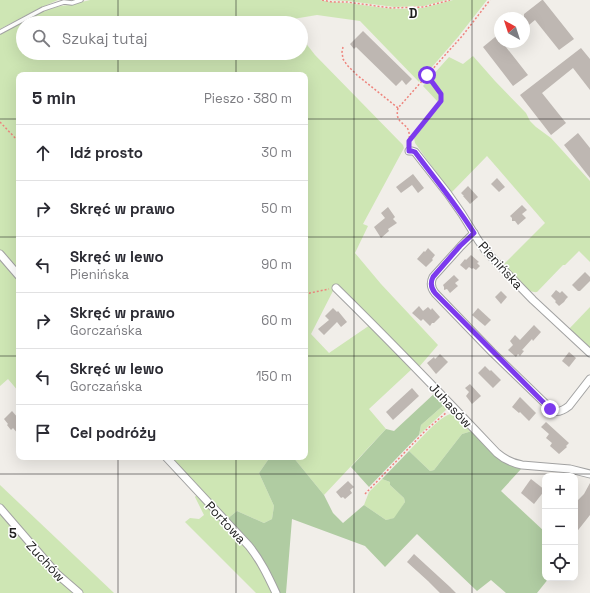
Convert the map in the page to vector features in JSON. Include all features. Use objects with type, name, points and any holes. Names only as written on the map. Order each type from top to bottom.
[{"type":"street","name":"Pienińska","points":[[409,151],[415,152],[462,214],[485,250],[499,266],[590,353]]},
{"type":"street","points":[[474,233],[460,246],[433,277],[431,286],[435,293],[553,411],[560,412],[564,410],[590,379]]},
{"type":"street","points":[[0,254],[16,273]]},
{"type":"street","name":"Juhasów","points":[[336,288],[386,337],[497,454],[514,464],[570,469],[590,474]]},
{"type":"street","name":"Portowa","points":[[169,460],[249,546],[266,571],[276,593]]},
{"type":"street","name":"Zuchów","points":[[0,508],[57,574],[79,593]]},
{"type":"lane","points":[[30,16],[64,1],[72,2],[81,0]]},
{"type":"lane","points":[[0,32],[16,23]]},
{"type":"path","points":[[322,0],[391,8],[424,7],[450,0]]},
{"type":"path","points":[[409,151],[408,130],[398,118],[398,108],[463,35],[490,0]]},
{"type":"path","points":[[343,47],[343,59],[347,65],[398,108]]},
{"type":"path","points":[[409,141],[441,101],[441,94],[427,75]]},
{"type":"path","points":[[0,122],[16,139]]},
{"type":"path","points":[[308,293],[336,288]]},
{"type":"path","points":[[365,494],[426,430],[453,407]]},
{"type":"green space","points":[[0,0],[58,0],[25,16],[16,16],[16,21],[0,29]]},
{"type":"green space","points":[[90,0],[320,0],[398,9],[423,8],[453,0],[487,0],[458,37],[419,82],[360,21],[317,15],[308,16],[34,16],[60,6]]},
{"type":"green space","points":[[327,0],[446,0],[424,6],[394,7]]},
{"type":"green space","points":[[16,25],[16,60],[308,60],[308,46],[403,145],[404,148],[363,224],[368,226],[355,253],[381,284],[438,345],[419,367],[338,285],[334,289],[311,334],[329,353],[370,325],[413,368],[369,409],[386,429],[324,495],[295,460],[308,460],[308,72],[16,72],[16,270],[0,251],[0,34]]},
{"type":"green space","points":[[473,56],[526,113],[530,121],[551,138],[590,181],[590,262],[579,251],[537,292],[532,292],[523,287],[502,266],[545,223],[487,156],[451,193],[415,143],[414,138],[418,133],[415,130],[438,102],[423,86],[449,57],[463,64]]},
{"type":"green space","points":[[0,257],[16,276],[16,388],[8,379],[0,386]]},
{"type":"green space","points":[[590,307],[590,349],[568,330]]},
{"type":"green space","points":[[436,392],[446,403],[421,425],[419,435],[369,487],[351,467],[386,429],[394,431]]},
{"type":"green space","points":[[446,403],[448,406],[447,409],[419,435],[421,425]]},
{"type":"green space","points":[[456,413],[472,431],[462,434],[434,470],[430,471],[409,451],[435,424],[447,415]]},
{"type":"green space","points":[[472,431],[522,468],[501,491],[542,529],[542,581],[547,581],[537,593],[506,593],[491,580],[477,591],[417,534],[385,567],[365,546],[292,519],[286,593],[279,593],[260,556],[227,519],[237,511],[264,523],[272,519],[274,506],[259,473],[268,460],[295,460],[324,495],[333,513],[343,523],[364,505],[386,520],[394,518],[405,502],[404,498],[390,485],[390,482],[382,479],[409,451],[430,471],[434,470],[462,434]]},
{"type":"green space","points":[[172,460],[268,460],[259,473],[274,506],[272,519],[264,523],[237,511],[227,519],[198,488],[197,484]]},
{"type":"green space","points":[[382,479],[390,482],[390,485],[404,498],[405,502],[395,518],[386,520],[364,505],[369,492]]},
{"type":"green space","points":[[0,485],[114,593],[83,593],[73,586],[0,505]]},
{"type":"green space","points":[[197,494],[247,548],[255,559],[274,593],[256,593],[185,522],[190,518],[199,519],[204,515],[195,497]]},
{"type":"green space","points":[[0,511],[76,593],[0,593]]},
{"type":"building","points":[[543,0],[574,39],[559,50],[535,20],[530,24],[530,12],[527,12]]},
{"type":"building","points":[[363,31],[412,79],[406,85],[402,80],[396,86],[356,47],[354,49],[350,44]]},
{"type":"building","points":[[494,38],[494,48],[507,48],[528,75],[513,86],[483,47]]},
{"type":"building","points":[[581,48],[590,59],[590,90],[573,68],[542,93],[566,123],[551,135],[520,95]]},
{"type":"building","points":[[578,133],[590,148],[590,178],[564,145]]},
{"type":"building","points":[[413,174],[424,188],[418,193],[412,185],[401,193],[396,187]]},
{"type":"building","points":[[497,178],[505,187],[499,192],[491,184]]},
{"type":"building","points":[[468,186],[478,197],[470,204],[461,193]]},
{"type":"building","points":[[522,205],[527,210],[522,214],[526,218],[518,225],[515,221],[512,221],[510,216]]},
{"type":"building","points":[[388,207],[395,217],[393,219],[397,223],[388,229],[389,231],[381,238],[374,227],[385,218],[381,213]]},
{"type":"building","points":[[428,248],[435,255],[432,259],[433,260],[426,267],[417,259]]},
{"type":"building","points":[[471,255],[479,262],[477,263],[480,266],[476,270],[469,267],[466,270],[460,265]]},
{"type":"building","points":[[585,272],[590,277],[590,281],[580,291],[578,291],[572,285]]},
{"type":"building","points":[[454,275],[459,280],[455,283],[458,286],[450,293],[447,289],[444,290],[443,285]]},
{"type":"building","points":[[556,290],[560,293],[562,291],[568,297],[559,306],[551,296]]},
{"type":"building","points":[[501,291],[507,297],[501,304],[495,297]]},
{"type":"building","points":[[419,306],[423,311],[428,307],[431,310],[432,308],[440,317],[430,326],[423,319],[421,321],[412,313]]},
{"type":"building","points":[[333,308],[337,312],[338,311],[347,322],[341,327],[337,322],[324,335],[318,329],[329,320],[325,316]]},
{"type":"building","points":[[478,308],[491,320],[485,326],[472,315]]},
{"type":"building","points":[[534,325],[541,332],[522,350],[524,351],[520,356],[518,354],[516,357],[508,350],[513,345],[510,341],[515,335],[520,340]]},
{"type":"building","points":[[569,352],[576,358],[569,367],[562,361]]},
{"type":"building","points":[[440,354],[448,362],[436,374],[427,363],[434,357],[435,359]]},
{"type":"building","points":[[485,366],[501,380],[493,388],[478,373]]},
{"type":"building","points":[[470,384],[481,396],[472,404],[466,396],[469,392],[465,388]]},
{"type":"building","points":[[412,388],[419,396],[393,420],[386,412]]},
{"type":"building","points":[[520,397],[536,413],[529,421],[520,412],[519,413],[512,407]]},
{"type":"building","points":[[12,411],[16,416],[16,432],[13,428],[11,430],[4,419]]},
{"type":"building","points":[[546,422],[569,443],[566,446],[567,447],[559,454],[550,446],[552,443],[546,438],[549,434],[541,427]]},
{"type":"building","points":[[531,479],[542,488],[542,494],[534,504],[521,493]]},
{"type":"building","points":[[348,481],[354,487],[350,490],[352,493],[345,499],[343,497],[341,498],[336,492]]},
{"type":"building","points":[[590,483],[590,515],[578,530],[578,500],[584,494]]},
{"type":"building","points":[[414,554],[456,593],[440,593],[407,562]]},
{"type":"route","points":[[427,75],[441,94],[441,101],[409,141],[409,151],[415,152],[448,194],[474,233],[460,246],[433,277],[431,283],[432,290],[550,409]]}]
